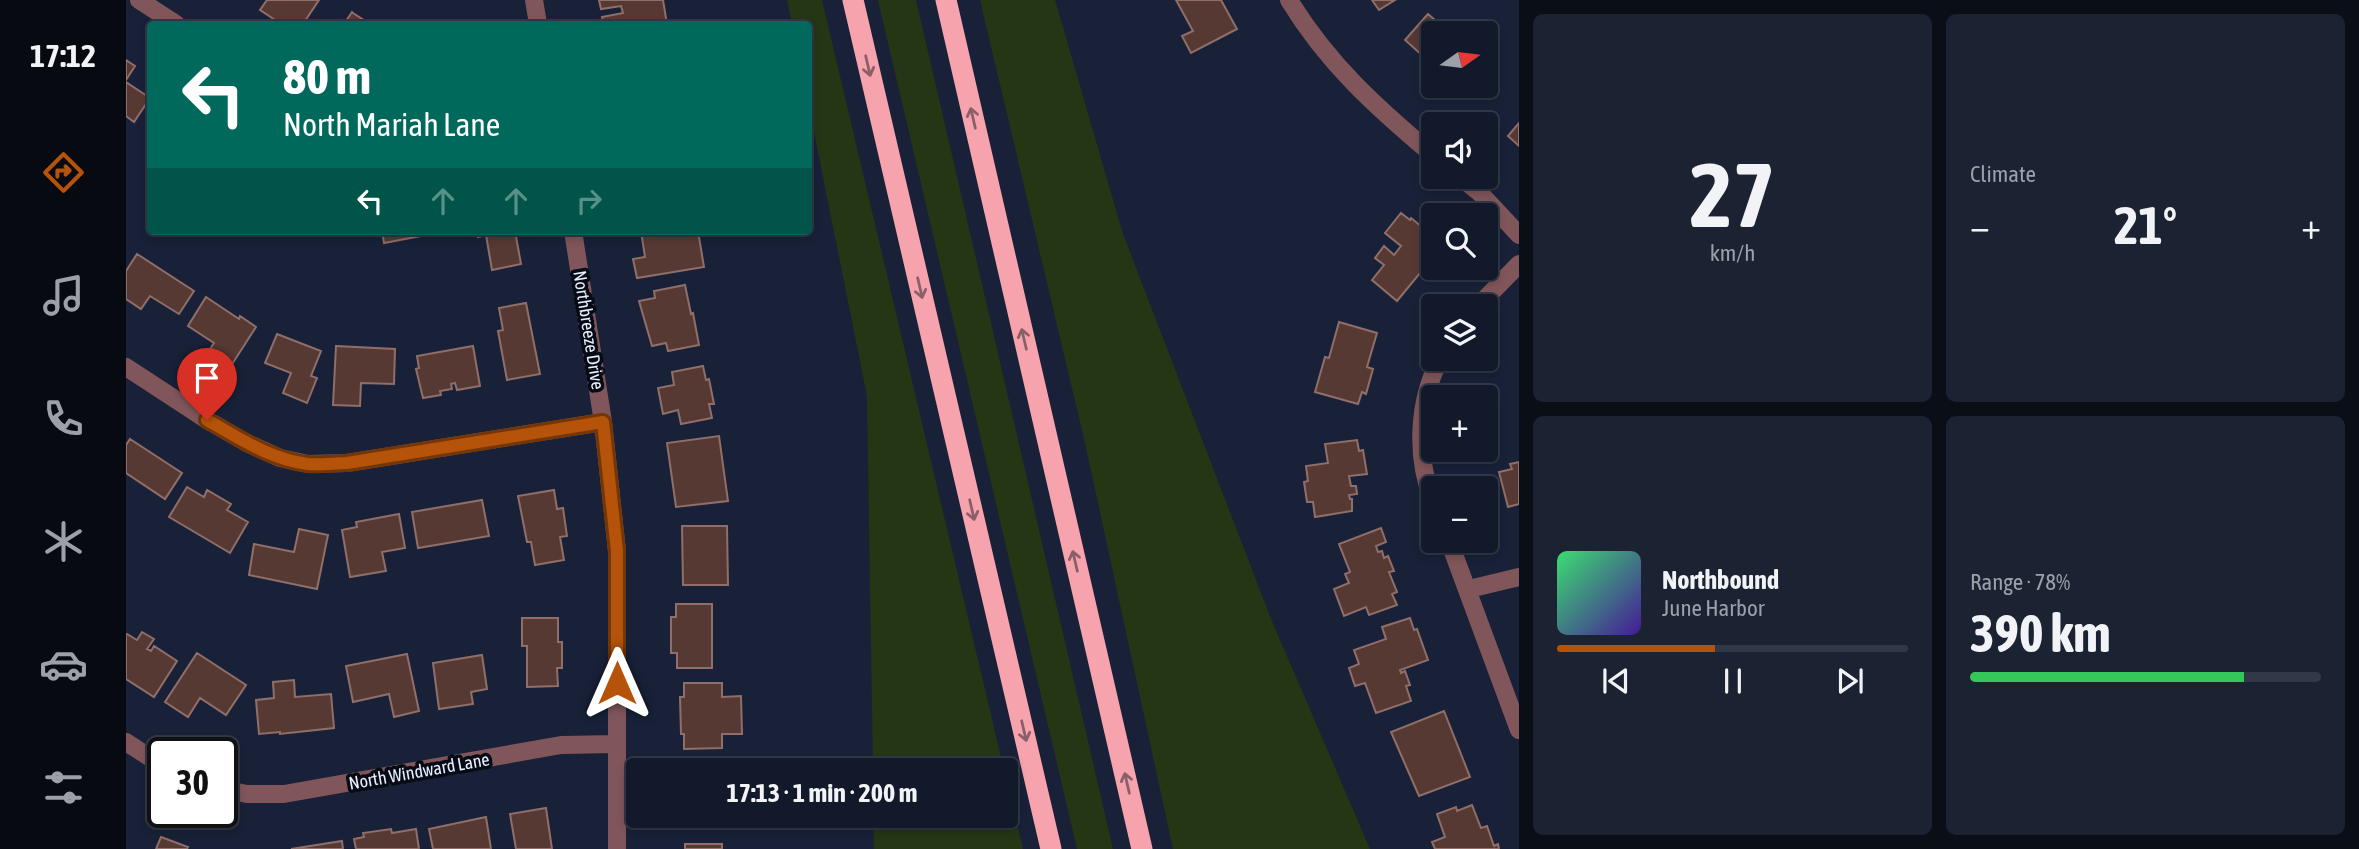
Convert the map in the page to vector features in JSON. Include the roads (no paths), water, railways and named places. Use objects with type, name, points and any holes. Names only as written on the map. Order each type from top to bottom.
[{"type":"highway","points":[[853,0],[1051,849]]},
{"type":"highway","points":[[946,0],[1142,849]]},
{"type":"street","points":[[139,0],[171,21]]},
{"type":"street","points":[[534,0],[538,21]]},
{"type":"street","points":[[1289,0],[1332,62],[1370,101],[1421,145]]},
{"type":"street","points":[[1474,189],[1519,235]]},
{"type":"street","name":"Northbreeze Drive","points":[[574,235],[603,422],[617,551],[617,849]]},
{"type":"street","points":[[1490,294],[1519,264]]},
{"type":"street","points":[[126,367],[247,443],[280,458],[308,464],[347,463],[603,422]]},
{"type":"street","points":[[1426,476],[1422,451],[1423,419],[1428,390],[1435,371]]},
{"type":"street","points":[[1454,553],[1519,730]]},
{"type":"street","points":[[1469,589],[1519,577]]},
{"type":"street","points":[[126,742],[147,756]]},
{"type":"street","name":"North Windward Lane","points":[[238,792],[284,794],[561,745],[616,744]]}]
